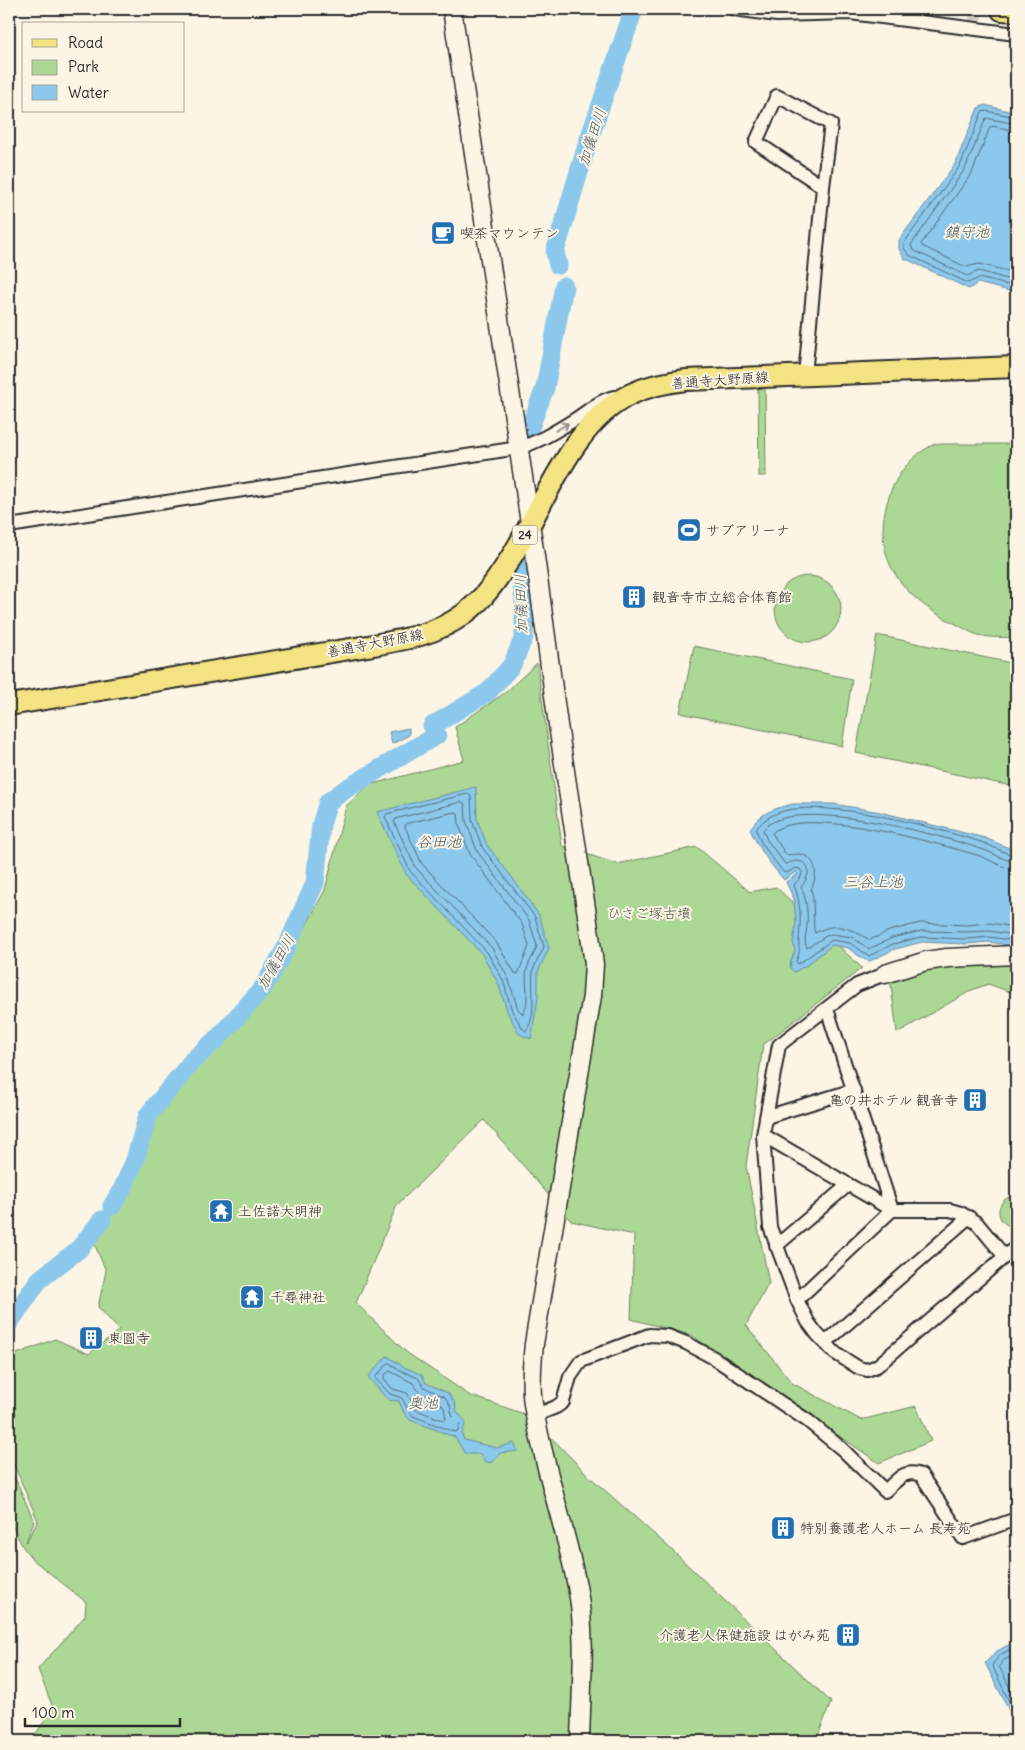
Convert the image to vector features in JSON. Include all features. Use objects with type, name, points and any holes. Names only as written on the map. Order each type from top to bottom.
[{"type":"highway","points":[[1002,9],[1016,10]]},
{"type":"main road","name":"善通寺大野原線","points":[[9,705],[368,646],[423,634],[441,628],[464,614],[484,597],[500,576],[570,454],[585,432],[605,411],[632,394],[669,382],[686,380],[1016,367]]},
{"type":"street","points":[[452,9],[531,524],[594,964],[592,996],[534,1344],[532,1370],[533,1403],[565,1530],[577,1588],[582,1631],[580,1741]]},
{"type":"street","points":[[734,9],[777,16],[850,12],[977,26],[1016,34]]},
{"type":"street","points":[[805,375],[831,124],[777,96],[756,142],[823,187]]},
{"type":"street","points":[[9,526],[518,448],[535,443],[574,421],[607,398],[632,394]]},
{"type":"street","points":[[1016,955],[947,958],[926,961],[884,974],[857,985],[779,1045],[763,1135],[770,1227],[797,1300],[808,1322],[825,1343],[835,1353],[859,1368],[867,1370],[877,1366],[1016,1247]]},
{"type":"street","points":[[826,1009],[892,1210]]},
{"type":"street","points":[[766,1117],[854,1090]]},
{"type":"street","points":[[763,1135],[892,1210],[950,1210],[969,1217],[977,1223],[1005,1257]]},
{"type":"street","points":[[776,1246],[848,1185]]},
{"type":"street","points":[[797,1300],[892,1210]]},
{"type":"street","points":[[825,1343],[969,1217]]},
{"type":"street","points":[[536,1415],[563,1402],[570,1377],[581,1361],[649,1336],[668,1336],[714,1358],[808,1421],[842,1449],[886,1491],[904,1474],[913,1472],[921,1475],[963,1538],[1016,1519]]},
{"type":"green space","points":[[758,387],[765,387],[766,476],[759,476]]},
{"type":"green space","points":[[935,444],[1016,444],[1016,638],[978,635],[935,612],[904,587],[886,554],[883,536],[884,516],[893,486],[913,458]]},
{"type":"green space","points":[[808,576],[821,579],[831,586],[838,596],[841,609],[838,622],[831,632],[821,639],[808,642],[795,639],[785,632],[778,622],[775,609],[778,596],[785,586],[795,579]]},
{"type":"green space","points":[[877,635],[1016,664],[1016,787],[856,753]]},
{"type":"green space","points":[[694,646],[852,679],[842,746],[680,713]]},
{"type":"green space","name":"ひさご塚古墳","points":[[537,663],[562,846],[617,864],[697,847],[750,892],[776,887],[862,968],[763,1045],[746,1166],[769,1283],[746,1325],[792,1383],[861,1420],[916,1406],[931,1441],[879,1463],[691,1335],[631,1319],[634,1235],[571,1221],[484,1120],[397,1205],[356,1303],[406,1352],[469,1395],[530,1416],[590,1477],[673,1551],[831,1702],[816,1741],[31,1741],[53,1708],[38,1669],[85,1616],[86,1602],[32,1559],[23,1547],[9,1520],[9,1464],[34,1521],[26,1542],[38,1521],[9,1453],[9,1357],[55,1339],[89,1354],[119,1330],[98,1307],[106,1271],[93,1241],[136,1169],[151,1125],[181,1081],[273,988],[325,890],[346,806],[369,785],[464,760],[455,727],[506,692]]},
{"type":"green space","points":[[1016,960],[1016,994],[988,984],[972,990],[897,1033],[890,977],[927,967]]},
{"type":"green space","points":[[1009,1197],[1016,1198],[1016,1226],[1010,1226],[1005,1223],[999,1215],[1000,1205]]},
{"type":"water","name":"鎮守池","points":[[985,105],[1016,113],[1016,287],[1009,291],[978,283],[969,289],[904,258],[899,249],[899,240],[955,164],[978,108]]},
{"type":"water","points":[[409,728],[409,735],[392,744],[389,732]]},
{"type":"water","name":"谷田池","points":[[476,787],[477,819],[487,845],[539,915],[549,948],[538,972],[538,998],[531,1039],[519,1034],[508,1013],[498,983],[482,954],[406,874],[377,812]]},
{"type":"water","name":"三谷上池","points":[[792,804],[834,804],[880,812],[985,838],[1016,851],[1016,946],[988,942],[967,944],[922,942],[895,949],[870,961],[865,960],[848,948],[832,945],[807,965],[794,972],[790,968],[795,951],[793,942],[796,923],[794,899],[786,882],[798,874],[796,872],[784,880],[765,856],[750,829],[763,815]]},
{"type":"water","name":"奥池","points":[[387,1356],[404,1367],[422,1375],[426,1383],[448,1393],[455,1403],[457,1412],[466,1422],[462,1434],[464,1440],[497,1448],[514,1443],[518,1451],[500,1453],[491,1463],[484,1461],[480,1454],[465,1454],[455,1437],[410,1420],[404,1413],[399,1401],[388,1400],[368,1377]]},
{"type":"water","points":[[1016,1641],[1016,1724],[1014,1725],[1007,1706],[985,1663],[997,1651]]},
{"type":"waterway","name":"加儀田川","points":[[558,265],[555,252],[588,142],[634,9]]},
{"type":"waterway","name":"加儀田川","points":[[530,427],[545,388],[564,286]]},
{"type":"waterway","name":"加儀田川","points":[[432,726],[488,692],[512,665],[524,637],[524,602],[519,559]]},
{"type":"waterway","name":"加儀田川","points":[[112,1206],[123,1188],[135,1160],[148,1115],[193,1060],[218,1038],[263,988],[287,946],[315,883],[321,825],[328,802],[346,789],[437,735]]},
{"type":"waterway","name":"加儀田川","points":[[9,1323],[39,1280],[79,1249],[102,1220]]},
{"type":"tunnel","points":[[974,9],[976,23]]},
{"type":"place","name":"喫茶マウンテン","points":[[443,233]]},
{"type":"place","name":"サブアリーナ","points":[[689,530]]},
{"type":"place","name":"観音寺市立総合体育館","points":[[634,597]]},
{"type":"place","name":"亀の井ホテル 観音寺","points":[[975,1100]]},
{"type":"place","name":"土佐諾大明神","points":[[221,1211]]},
{"type":"place","name":"千尋神社","points":[[252,1297]]},
{"type":"place","name":"東圓寺","points":[[91,1338]]},
{"type":"place","name":"特別養護老人ホーム 長寿苑","points":[[783,1528]]},
{"type":"place","name":"介護老人保健施設 はがみ苑","points":[[848,1635]]}]
